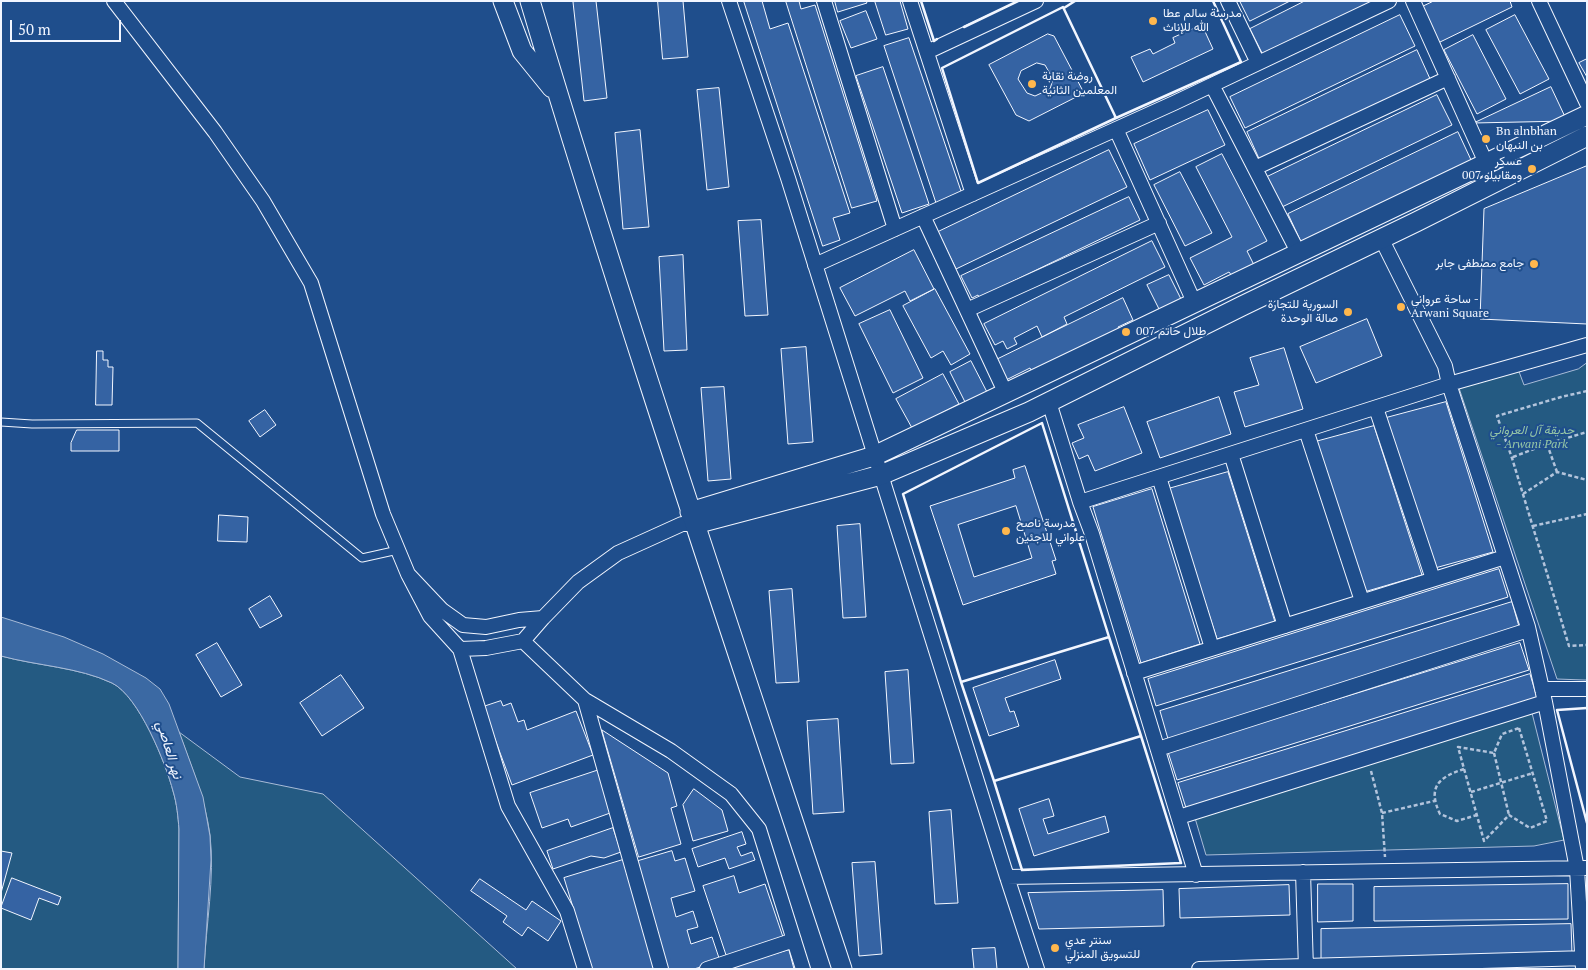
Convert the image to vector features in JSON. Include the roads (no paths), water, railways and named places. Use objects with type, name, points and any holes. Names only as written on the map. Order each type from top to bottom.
[{"type":"main road","points":[[503,1],[522,51],[558,97]]},
{"type":"main road","points":[[530,1],[689,520],[842,969]]},
{"type":"main road","points":[[689,520],[874,456],[1587,115]]},
{"type":"main road","points":[[689,520],[881,475],[1029,412],[1587,136]]},
{"type":"street","points":[[114,1],[215,132],[263,200],[311,283],[383,514],[408,574],[430,616],[460,649],[508,806],[567,911],[585,969]]},
{"type":"street","points":[[728,1],[815,265],[1037,969]]},
{"type":"street","points":[[824,1],[895,229]]},
{"type":"street","points":[[910,1],[973,194]]},
{"type":"street","points":[[927,52],[1036,1]]},
{"type":"street","points":[[1228,1],[1258,63]]},
{"type":"street","points":[[815,265],[1116,129],[1389,1]]},
{"type":"street","points":[[1413,1],[1486,163]]},
{"type":"street","points":[[1539,1],[1587,103]]},
{"type":"street","points":[[1255,168],[1448,78]]},
{"type":"street","points":[[1212,84],[1298,252]]},
{"type":"street","points":[[1116,129],[1194,302]]},
{"type":"street","points":[[923,216],[1006,394]]},
{"type":"street","points":[[967,310],[1159,223]]},
{"type":"street","points":[[1199,969],[1584,962],[1582,868],[1528,630],[1449,384],[1446,366],[1381,238]]},
{"type":"street","points":[[1080,502],[1449,384],[1587,345]]},
{"type":"street","points":[[1049,402],[1092,534],[1196,875]]},
{"type":"street","points":[[1376,408],[1433,579]]},
{"type":"street","points":[[1306,430],[1362,601]]},
{"type":"street","points":[[1231,454],[1285,626]]},
{"type":"street","points":[[1159,477],[1212,648]]},
{"type":"street","points":[[460,649],[486,648],[523,641],[578,582],[618,552],[689,520]]},
{"type":"street","points":[[1134,673],[1505,557]]},
{"type":"street","points":[[408,574],[442,610],[464,625],[486,627],[519,620],[544,618]]},
{"type":"street","points":[[1158,749],[1528,630]]},
{"type":"street","points":[[523,641],[585,700],[671,750],[731,794],[759,829],[803,969]]},
{"type":"street","points":[[1542,689],[1587,689]]},
{"type":"street","points":[[585,700],[661,969]]},
{"type":"street","points":[[1179,817],[1545,702]]},
{"type":"street","points":[[1007,877],[1582,868]]},
{"type":"street","points":[[1303,872],[1306,967]]},
{"type":"street","points":[[708,969],[794,940]]},
{"type":"lane","points":[[1,422],[32,424],[197,423],[362,558],[398,550]]},
{"type":"water","name":"نهر العاصي","points":[[1,617],[64,637],[103,654],[146,678],[160,689],[169,704],[203,797],[210,836],[211,860],[204,969],[178,969],[179,829],[177,810],[158,748],[141,716],[122,690],[112,683],[86,673],[1,656]]},
{"type":"place","name":"مدرسة سالم عطا الله للإناث","points":[[1153,21]]},
{"type":"place","name":"روضة نقابة المعلمين الثانية","points":[[1032,84]]},
{"type":"place","name":"Bn alnbhan بن النبهان","points":[[1486,139]]},
{"type":"place","name":"عسكر ومقابيلو 007","points":[[1532,169]]},
{"type":"place","name":"جامع مصطفى جابر","points":[[1534,264]]},
{"type":"place","name":"ساحة عرواني - Arwani Square","points":[[1401,307]]},
{"type":"place","name":"السورية للتجارة صالة الوحدة","points":[[1348,312]]},
{"type":"place","name":"طلال حاتم 007","points":[[1126,332]]},
{"type":"place","name":"مدرسة ناصح علواني للاجئين","points":[[1006,531]]},
{"type":"place","name":"سنتر عدي للتسويق المنزلي","points":[[1055,948]]},
{"type":"park label","name":"حديقة آل العرواني - Arwani Park","points":[[1532,438]]}]
